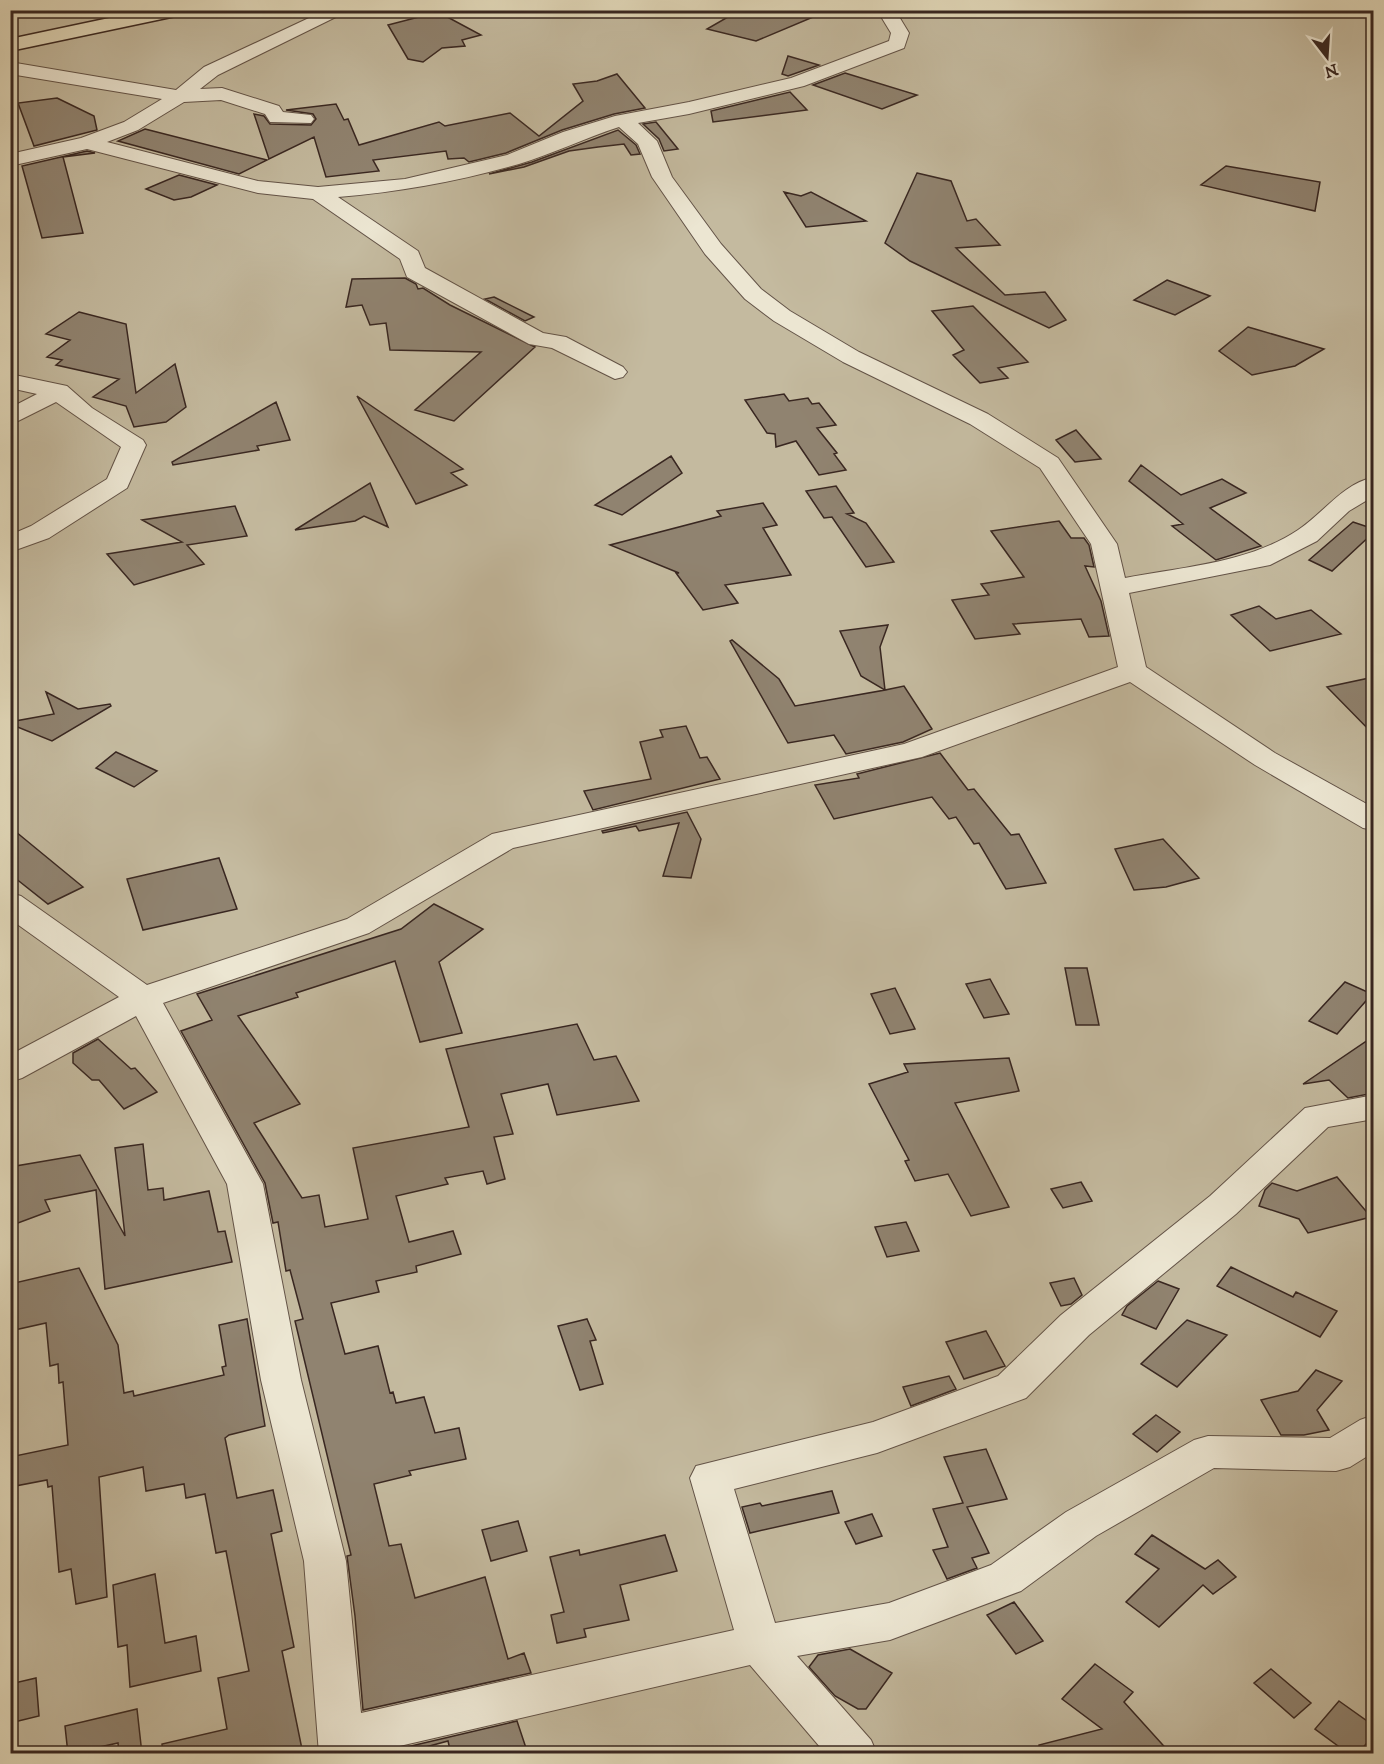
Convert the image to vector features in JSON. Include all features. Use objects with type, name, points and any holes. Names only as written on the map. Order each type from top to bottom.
[{"type":"main road","points":[[10,38],[142,10]]},
{"type":"main road","points":[[10,45],[176,10]]},
{"type":"street","points":[[10,160],[87,143],[131,126],[175,100],[211,71],[341,10]]},
{"type":"street","points":[[87,143],[258,188],[318,193],[405,185],[503,161],[570,136],[622,120],[689,108],[797,82],[898,44],[900,33],[886,10]]},
{"type":"street","points":[[10,68],[175,100],[218,114],[262,106],[272,110],[277,118],[304,119]]},
{"type":"street","points":[[622,120],[647,141],[662,177],[713,249],[753,294],[782,316],[851,357],[979,419],[1049,463],[1104,544],[1133,671],[1265,759],[1374,821]]},
{"type":"street","points":[[318,193],[410,256],[415,272],[537,339],[558,342],[615,372]]},
{"type":"street","points":[[10,381],[59,391],[69,404],[105,424],[134,445],[118,483],[40,532],[10,544]]},
{"type":"street","points":[[10,418],[59,391]]},
{"type":"street","points":[[1114,588],[1261,559],[1308,535],[1340,506],[1374,484]]},
{"type":"street","points":[[1340,506],[1374,508]]},
{"type":"street","points":[[10,1070],[143,998],[358,926],[503,841],[912,751],[1133,671]]},
{"type":"street","points":[[10,903],[143,998],[245,1184],[281,1380],[325,1561],[341,1745],[760,1645],[890,1621],[1006,1578],[1081,1524],[1208,1452],[1336,1455],[1374,1431]]},
{"type":"street","points":[[855,1754],[760,1645],[710,1478],[877,1437],[1012,1388],[1075,1325],[1223,1205],[1317,1117],[1374,1107]]},
{"type":"shaded area","points":[[11,11],[1373,11],[1373,1753],[11,1753]]},
{"type":"building","points":[[740,10],[754,10],[755,13],[795,10],[825,12],[756,41],[707,29]]},
{"type":"building","points":[[438,12],[481,35],[462,40],[465,46],[442,48],[423,62],[408,59],[388,25]]},
{"type":"building","points":[[788,56],[819,65],[788,76],[782,74]]},
{"type":"building","points":[[845,73],[917,95],[882,109],[813,85]]},
{"type":"building","points":[[617,74],[645,108],[614,114],[562,130],[506,153],[469,162],[464,158],[448,159],[446,151],[373,160],[379,171],[326,177],[314,137],[269,159],[254,114],[264,116],[270,124],[311,125],[316,119],[313,114],[286,110],[336,104],[344,120],[348,119],[359,145],[439,122],[445,126],[510,113],[539,136],[583,101],[573,84],[597,81]]},
{"type":"building","points":[[790,92],[807,110],[713,122],[711,111]]},
{"type":"building","points":[[57,98],[94,116],[97,130],[34,146],[18,103]]},
{"type":"building","points":[[656,122],[678,149],[664,151],[659,139],[643,124]]},
{"type":"building","points":[[145,129],[267,160],[239,174],[118,141]]},
{"type":"building","points":[[618,130],[636,145],[640,154],[631,155],[624,144],[598,147],[569,151],[524,167],[489,174],[532,162]]},
{"type":"building","points":[[87,151],[95,153],[63,157],[83,233],[42,238],[22,166]]},
{"type":"building","points":[[1226,166],[1320,182],[1315,211],[1201,185]]},
{"type":"building","points":[[917,173],[951,181],[967,221],[976,219],[1000,245],[956,248],[1005,295],[1045,292],[1066,320],[1049,328],[910,261],[885,243]]},
{"type":"building","points":[[179,175],[217,185],[191,197],[174,200],[146,189]]},
{"type":"building","points":[[784,192],[801,196],[811,192],[866,221],[806,227]]},
{"type":"building","points":[[405,278],[416,284],[418,289],[423,288],[450,305],[535,347],[454,421],[415,410],[481,352],[390,350],[386,323],[370,325],[362,305],[346,307],[352,279]]},
{"type":"building","points":[[1167,280],[1210,296],[1175,315],[1134,300]]},
{"type":"building","points":[[494,297],[534,317],[525,321],[485,299]]},
{"type":"building","points":[[973,306],[1028,362],[998,368],[1008,378],[980,383],[953,355],[964,350],[932,311]]},
{"type":"building","points":[[79,312],[126,324],[136,393],[175,364],[186,407],[166,422],[134,427],[126,406],[93,397],[119,379],[56,365],[62,360],[47,357],[70,340],[46,334]]},
{"type":"building","points":[[1248,327],[1324,349],[1295,366],[1252,375],[1219,351]]},
{"type":"building","points":[[784,394],[789,401],[808,398],[812,404],[819,403],[836,425],[817,428],[837,453],[834,454],[846,470],[819,475],[796,441],[776,447],[775,434],[767,433],[745,400]]},
{"type":"building","points":[[357,396],[463,469],[451,473],[467,485],[416,504]]},
{"type":"building","points":[[276,402],[290,440],[257,446],[259,450],[173,465],[172,462]]},
{"type":"building","points":[[1076,430],[1101,459],[1075,462],[1056,440]]},
{"type":"building","points":[[671,456],[682,473],[622,515],[595,505]]},
{"type":"building","points":[[1141,465],[1181,495],[1222,479],[1246,493],[1210,508],[1261,546],[1216,560],[1172,526],[1183,524],[1129,481]]},
{"type":"building","points":[[370,483],[388,527],[364,516],[355,521],[295,530]]},
{"type":"building","points":[[836,486],[854,513],[847,514],[866,523],[894,562],[866,567],[832,517],[824,518],[806,491]]},
{"type":"building","points":[[763,503],[777,525],[763,528],[791,575],[725,585],[738,603],[703,610],[676,573],[679,573],[610,545],[721,516],[717,511]]},
{"type":"building","points":[[235,506],[247,536],[187,545],[204,564],[134,585],[107,554],[182,542],[142,520]]},
{"type":"building","points":[[1059,521],[1071,538],[1084,538],[1089,545],[1094,567],[1085,566],[1101,601],[1109,636],[1089,637],[1081,619],[1013,624],[1020,634],[975,639],[952,600],[989,595],[981,584],[1024,577],[991,531]]},
{"type":"building","points":[[1353,522],[1374,529],[1374,532],[1332,571],[1309,560]]},
{"type":"building","points":[[1259,606],[1276,619],[1311,610],[1341,634],[1270,651],[1231,615]]},
{"type":"building","points":[[888,625],[880,647],[885,690],[861,676],[840,631]]},
{"type":"building","points":[[732,640],[779,679],[795,706],[904,686],[932,729],[903,742],[846,754],[834,735],[788,743],[730,641]]},
{"type":"building","points":[[1374,677],[1374,735],[1327,687]]},
{"type":"building","points":[[46,692],[78,709],[110,704],[111,706],[52,741],[10,724],[10,722],[54,714]]},
{"type":"building","points":[[686,726],[700,758],[707,757],[720,779],[593,810],[584,791],[651,779],[640,742],[663,737],[660,730]]},
{"type":"building","points":[[116,752],[157,771],[134,787],[96,768]]},
{"type":"building","points":[[940,753],[968,790],[974,789],[1011,835],[1019,834],[1046,883],[1006,889],[979,843],[974,844],[956,817],[949,819],[932,797],[834,819],[815,785],[859,778],[857,774]]},
{"type":"building","points":[[687,812],[701,839],[691,878],[663,876],[679,823],[639,831],[636,826],[603,833],[602,831]]},
{"type":"building","points":[[10,827],[83,887],[48,904],[10,874]]},
{"type":"building","points":[[1163,839],[1199,878],[1166,887],[1134,890],[1115,849]]},
{"type":"building","points":[[219,858],[237,909],[143,930],[127,879]]},
{"type":"building","points":[[434,904],[483,929],[439,962],[462,1033],[420,1042],[395,961],[296,993],[298,997],[238,1016],[300,1104],[254,1123],[302,1198],[319,1195],[325,1227],[368,1219],[353,1148],[469,1127],[446,1049],[577,1024],[594,1060],[616,1056],[639,1101],[557,1115],[548,1084],[501,1094],[513,1134],[494,1137],[505,1179],[487,1184],[483,1171],[445,1178],[448,1184],[396,1196],[409,1242],[453,1231],[461,1254],[416,1266],[417,1272],[376,1281],[379,1292],[331,1303],[345,1354],[378,1346],[390,1393],[393,1392],[396,1403],[424,1397],[435,1433],[459,1428],[466,1459],[409,1471],[411,1475],[374,1484],[389,1546],[401,1544],[415,1598],[485,1577],[508,1659],[524,1653],[531,1673],[363,1710],[347,1556],[351,1555],[295,1321],[303,1319],[290,1270],[286,1271],[278,1222],[273,1223],[265,1183],[181,1031],[212,1020],[197,994],[401,929]]},
{"type":"building","points":[[1065,968],[1087,968],[1099,1025],[1076,1025]]},
{"type":"building","points":[[990,979],[1009,1014],[984,1018],[966,984]]},
{"type":"building","points":[[1345,982],[1372,994],[1337,1034],[1309,1021]]},
{"type":"building","points":[[895,988],[915,1029],[890,1034],[871,994]]},
{"type":"building","points":[[1374,1036],[1374,1093],[1348,1098],[1329,1080],[1303,1084]]},
{"type":"building","points":[[98,1039],[131,1069],[135,1068],[157,1092],[124,1109],[99,1080],[92,1080],[73,1063],[73,1053]]},
{"type":"building","points":[[1009,1058],[1019,1091],[955,1103],[1009,1207],[971,1216],[948,1174],[915,1181],[905,1161],[909,1160],[869,1084],[908,1072],[904,1064]]},
{"type":"building","points":[[143,1144],[148,1190],[163,1188],[164,1200],[209,1191],[218,1232],[225,1231],[232,1262],[105,1289],[96,1190],[45,1200],[50,1211],[10,1226],[10,1167],[80,1155],[125,1236],[115,1148]]},
{"type":"building","points":[[1337,1177],[1371,1217],[1308,1233],[1299,1219],[1259,1206],[1265,1190],[1272,1183],[1297,1191]]},
{"type":"building","points":[[1081,1182],[1092,1201],[1063,1208],[1051,1189]]},
{"type":"building","points":[[906,1222],[919,1251],[887,1257],[875,1227]]},
{"type":"building","points":[[1231,1267],[1293,1297],[1296,1292],[1337,1311],[1320,1337],[1217,1286]]},
{"type":"building","points":[[79,1268],[118,1345],[124,1393],[133,1391],[134,1396],[224,1375],[222,1367],[226,1366],[219,1325],[247,1319],[265,1426],[225,1438],[237,1498],[273,1490],[282,1531],[271,1534],[294,1647],[282,1651],[303,1754],[163,1754],[162,1744],[227,1729],[218,1678],[249,1671],[226,1551],[216,1553],[205,1494],[186,1498],[184,1484],[146,1491],[143,1467],[99,1477],[107,1597],[76,1604],[71,1569],[59,1572],[52,1486],[48,1487],[47,1480],[10,1487],[10,1457],[68,1445],[63,1382],[59,1383],[58,1364],[50,1366],[46,1323],[10,1331],[10,1284]]},
{"type":"building","points":[[1074,1278],[1082,1295],[1071,1304],[1061,1306],[1050,1283]]},
{"type":"building","points":[[1158,1281],[1179,1289],[1156,1329],[1122,1315],[1127,1306]]},
{"type":"building","points":[[587,1319],[596,1340],[590,1341],[603,1384],[580,1390],[558,1326]]},
{"type":"building","points":[[1187,1320],[1227,1335],[1177,1387],[1141,1364]]},
{"type":"building","points":[[986,1331],[1005,1366],[964,1379],[946,1342]]},
{"type":"building","points":[[1316,1370],[1342,1381],[1317,1410],[1329,1430],[1304,1435],[1281,1435],[1261,1400],[1298,1391]]},
{"type":"building","points":[[949,1376],[956,1389],[911,1406],[903,1387]]},
{"type":"building","points":[[1156,1415],[1180,1432],[1157,1452],[1133,1434]]},
{"type":"building","points":[[986,1449],[1007,1499],[967,1507],[989,1553],[972,1558],[977,1568],[947,1579],[933,1550],[948,1547],[933,1509],[963,1503],[944,1457]]},
{"type":"building","points":[[832,1491],[839,1513],[750,1533],[742,1507],[760,1503],[762,1506]]},
{"type":"building","points":[[872,1514],[882,1536],[856,1544],[845,1522]]},
{"type":"building","points":[[518,1521],[527,1551],[491,1561],[482,1530]]},
{"type":"building","points":[[665,1535],[677,1571],[620,1585],[629,1620],[584,1629],[586,1637],[557,1643],[551,1615],[564,1612],[550,1557],[579,1550],[580,1555]]},
{"type":"building","points":[[1152,1535],[1205,1569],[1218,1560],[1236,1577],[1213,1594],[1203,1585],[1159,1627],[1126,1602],[1159,1569],[1135,1554]]},
{"type":"building","points":[[155,1574],[165,1643],[196,1636],[201,1671],[130,1687],[127,1645],[118,1647],[113,1585]]},
{"type":"building","points":[[1014,1602],[1043,1641],[1016,1654],[987,1615]]},
{"type":"building","points":[[850,1649],[892,1673],[866,1709],[858,1709],[835,1696],[809,1667],[818,1655]]},
{"type":"building","points":[[1095,1664],[1133,1692],[1124,1702],[1171,1754],[1040,1754],[1039,1745],[1102,1729],[1062,1699]]},
{"type":"building","points":[[1271,1669],[1311,1703],[1294,1718],[1254,1683]]},
{"type":"building","points":[[36,1678],[39,1716],[10,1723],[10,1684]]},
{"type":"building","points":[[1339,1701],[1374,1726],[1374,1734],[1358,1754],[1349,1754],[1315,1729]]},
{"type":"building","points":[[137,1709],[142,1754],[119,1754],[118,1743],[68,1754],[65,1726]]},
{"type":"building","points":[[517,1721],[528,1754],[451,1754],[448,1741],[400,1754],[377,1754]]}]
